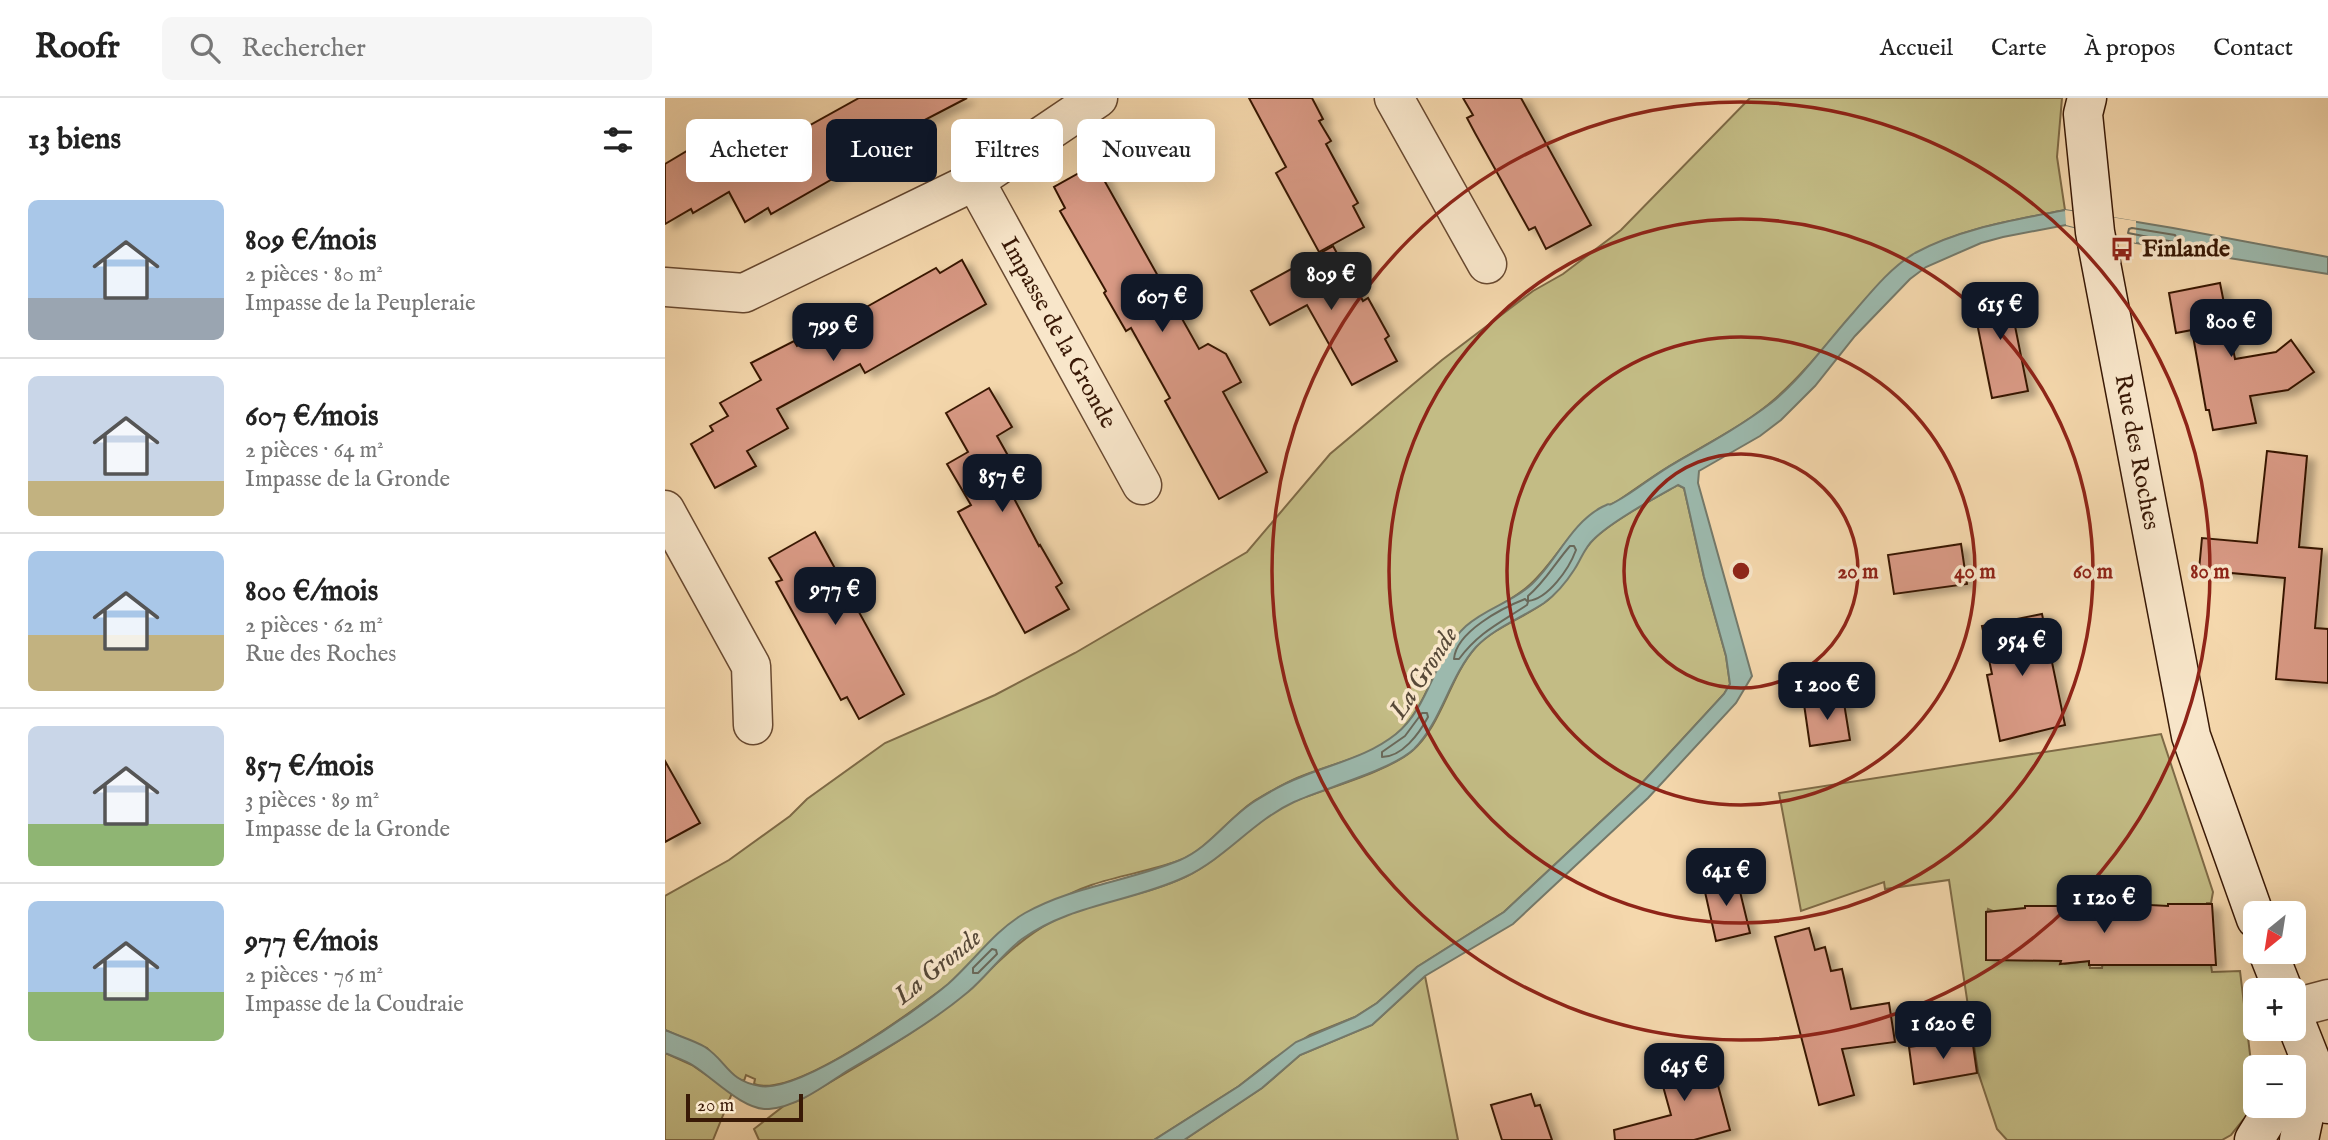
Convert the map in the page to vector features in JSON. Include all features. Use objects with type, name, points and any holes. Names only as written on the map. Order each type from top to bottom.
[{"type":"street","points":[[1063,122],[1098,98]]},
{"type":"street","points":[[1394,98],[1487,264]]},
{"type":"street","name":"Rue des Roches","points":[[2087,98],[2083,114],[2093,223],[2191,736],[2250,901]]},
{"type":"street","points":[[665,287],[744,293],[973,182]]},
{"type":"street","name":"Impasse de la Gronde","points":[[976,182],[1142,485]]},
{"type":"street","points":[[665,510],[751,666],[753,725]]},
{"type":"street","points":[[2306,1005],[2328,999]]},
{"type":"street","points":[[2306,1074],[2328,1104]]},
{"type":"street","points":[[2254,1140],[2268,1118]]},
{"type":"street","points":[[2299,1140],[2300,1118]]},
{"type":"shaded area","points":[[1750,98],[2062,98],[2057,157],[2065,210],[1970,231],[1934,244],[1905,261],[1874,290],[1802,373],[1776,398],[1739,425],[1591,515],[1573,532],[1535,580],[1460,633],[1447,651],[1409,721],[1377,748],[1297,778],[1254,801],[1189,856],[1163,866],[1082,888],[1068,895],[906,1015],[817,1070],[780,1084],[754,1084],[755,1079],[746,1075],[744,1081],[736,1078],[707,1048],[665,1030],[665,896],[729,860],[885,743],[995,695],[1075,653],[1247,552],[1330,454],[1442,360],[1533,291],[1563,274],[1621,230]]},
{"type":"shaded area","points":[[1678,485],[1684,488],[1704,577],[1726,656],[1730,684],[1724,694],[1641,784],[1504,912],[1417,967],[1377,1003],[1355,1017],[1310,1035],[1239,1086],[1154,1140],[759,1140],[754,1129],[785,1105],[800,1100],[928,1021],[959,998],[1022,941],[1051,922],[1084,908],[1154,889],[1187,876],[1280,809],[1401,759],[1412,751],[1431,728],[1458,673],[1482,641],[1551,597],[1585,549],[1609,527]]},
{"type":"shaded area","points":[[2161,734],[2213,892],[2211,903],[2207,903],[2207,907],[2169,904],[2168,908],[2133,904],[2099,908],[2099,902],[2094,902],[2093,910],[2061,906],[1995,912],[1988,909],[1988,959],[2059,960],[2065,964],[2089,961],[2090,968],[2102,968],[2103,961],[2133,965],[2208,961],[2212,972],[2240,971],[2243,1041],[2248,1041],[2250,1055],[2243,1055],[2245,1118],[2231,1135],[2222,1140],[2007,1140],[1997,1129],[1978,1072],[1949,880],[1885,889],[1884,882],[1801,911],[1779,793]]},
{"type":"shaded area","points":[[1425,976],[1458,1140],[1184,1140],[1262,1088],[1300,1055],[1372,1025]]},
{"type":"shaded area","points":[[665,1053],[692,1065],[732,1093],[713,1140],[665,1140]]},
{"type":"water","points":[[2065,210],[2328,257],[2328,274],[2136,243],[2066,225],[1981,243],[1926,267],[1910,279],[1855,336],[1815,386],[1781,420],[1760,436],[1699,471],[1698,483],[1752,676],[1736,703],[1648,798],[1513,924],[1425,976],[1372,1025],[1300,1055],[1262,1088],[1184,1140],[1154,1140],[1239,1086],[1296,1042],[1355,1017],[1377,1003],[1417,967],[1504,912],[1641,784],[1724,694],[1730,684],[1726,656],[1704,577],[1684,488],[1678,485],[1611,525],[1588,546],[1561,588],[1544,603],[1491,634],[1476,647],[1459,672],[1424,738],[1404,757],[1279,810],[1214,860],[1185,877],[1041,927],[1022,939],[975,986],[939,1014],[810,1095],[779,1107],[759,1108],[739,1099],[691,1064],[665,1053],[665,1030],[705,1047],[734,1075],[749,1083],[760,1086],[778,1085],[802,1077],[857,1048],[911,1012],[948,984],[994,937],[1025,913],[1062,896],[1180,860],[1200,848],[1245,808],[1271,791],[1385,742],[1407,723],[1417,710],[1446,651],[1466,626],[1532,584],[1572,533],[1591,514],[1624,497],[1771,403],[1898,265],[1915,253],[1951,237]]},
{"type":"pier","points":[[2065,210],[2136,221],[2136,243],[2066,225]]},
{"type":"building","points":[[859,98],[967,98],[926,119],[826,119],[827,182],[771,214],[768,208],[745,222],[729,192],[693,213],[691,209],[665,224],[665,164],[686,152],[686,182],[812,182],[812,124]]},
{"type":"building","points":[[1249,98],[1312,98],[1323,119],[1319,121],[1331,141],[1326,144],[1358,203],[1353,206],[1364,227],[1319,252],[1276,173],[1286,167]]},
{"type":"building","points":[[1463,98],[1521,98],[1591,225],[1546,249],[1535,227],[1529,230],[1475,133],[1467,118],[1473,115]]},
{"type":"building","points":[[1077,174],[1077,182],[1105,182],[1199,349],[1208,344],[1226,354],[1241,382],[1223,392],[1267,472],[1219,499],[1165,401],[1170,398],[1131,328],[1126,331],[1060,211],[1065,208],[1054,187]]},
{"type":"building","points":[[1333,246],[1363,301],[1368,298],[1389,336],[1385,339],[1397,361],[1352,385],[1307,305],[1270,325],[1251,291]]},
{"type":"building","points":[[962,260],[986,304],[865,373],[860,364],[777,409],[788,428],[747,451],[756,466],[715,488],[691,444],[713,431],[710,426],[728,416],[720,403],[761,380],[751,363],[794,341],[797,346],[936,268],[940,273]]},
{"type":"building","points":[[2220,283],[2235,359],[2276,352],[2291,340],[2314,372],[2288,390],[2250,396],[2256,423],[2213,430],[2209,410],[2206,410],[2192,330],[2176,333],[2169,293]]},
{"type":"building","points":[[2007,286],[2028,391],[1992,398],[1971,293]]},
{"type":"building","points":[[989,388],[1012,427],[997,436],[1020,477],[1007,485],[1062,583],[1056,587],[1069,609],[1025,633],[958,512],[971,505],[947,464],[968,452],[946,413]]},
{"type":"building","points":[[2267,451],[2307,456],[2299,547],[2322,549],[2315,628],[2328,629],[2328,683],[2276,679],[2285,578],[2199,570],[2202,538],[2257,543]]},
{"type":"building","points":[[815,532],[904,694],[859,719],[847,697],[841,700],[776,582],[782,580],[769,558]]},
{"type":"building","points":[[1961,544],[1967,584],[1894,594],[1888,555]]},
{"type":"building","points":[[2042,614],[2065,725],[2000,741],[1987,675],[1992,674],[1982,626]]},
{"type":"building","points":[[1843,697],[1850,740],[1810,746],[1804,704]]},
{"type":"building","points":[[665,761],[700,823],[665,842]]},
{"type":"building","points":[[1736,875],[1750,933],[1716,941],[1703,883]]},
{"type":"building","points":[[2093,902],[2168,906],[2212,904],[2216,965],[2089,965],[2089,961],[2060,964],[2061,961],[1986,960],[1986,912],[2025,906],[2093,906]]},
{"type":"building","points":[[1809,928],[1815,950],[1825,947],[1831,971],[1842,969],[1851,1009],[1889,1003],[1895,1042],[1842,1049],[1854,1095],[1819,1105],[1775,937]]},
{"type":"building","points":[[1972,1038],[1977,1073],[1914,1084],[1909,1047]]},
{"type":"building","points":[[1697,1050],[1701,1065],[1712,1063],[1730,1130],[1694,1140],[1615,1140],[1614,1130],[1671,1115],[1656,1061]]},
{"type":"building","points":[[1531,1094],[1535,1106],[1540,1105],[1552,1140],[1502,1140],[1491,1105]]},
{"type":"place","name":"Finlande","points":[[2122,249]]},
{"type":"water label","name":"La Gronde","points":[[1424,673]]},
{"type":"water label","name":"La Gronde","points":[[938,967]]}]
